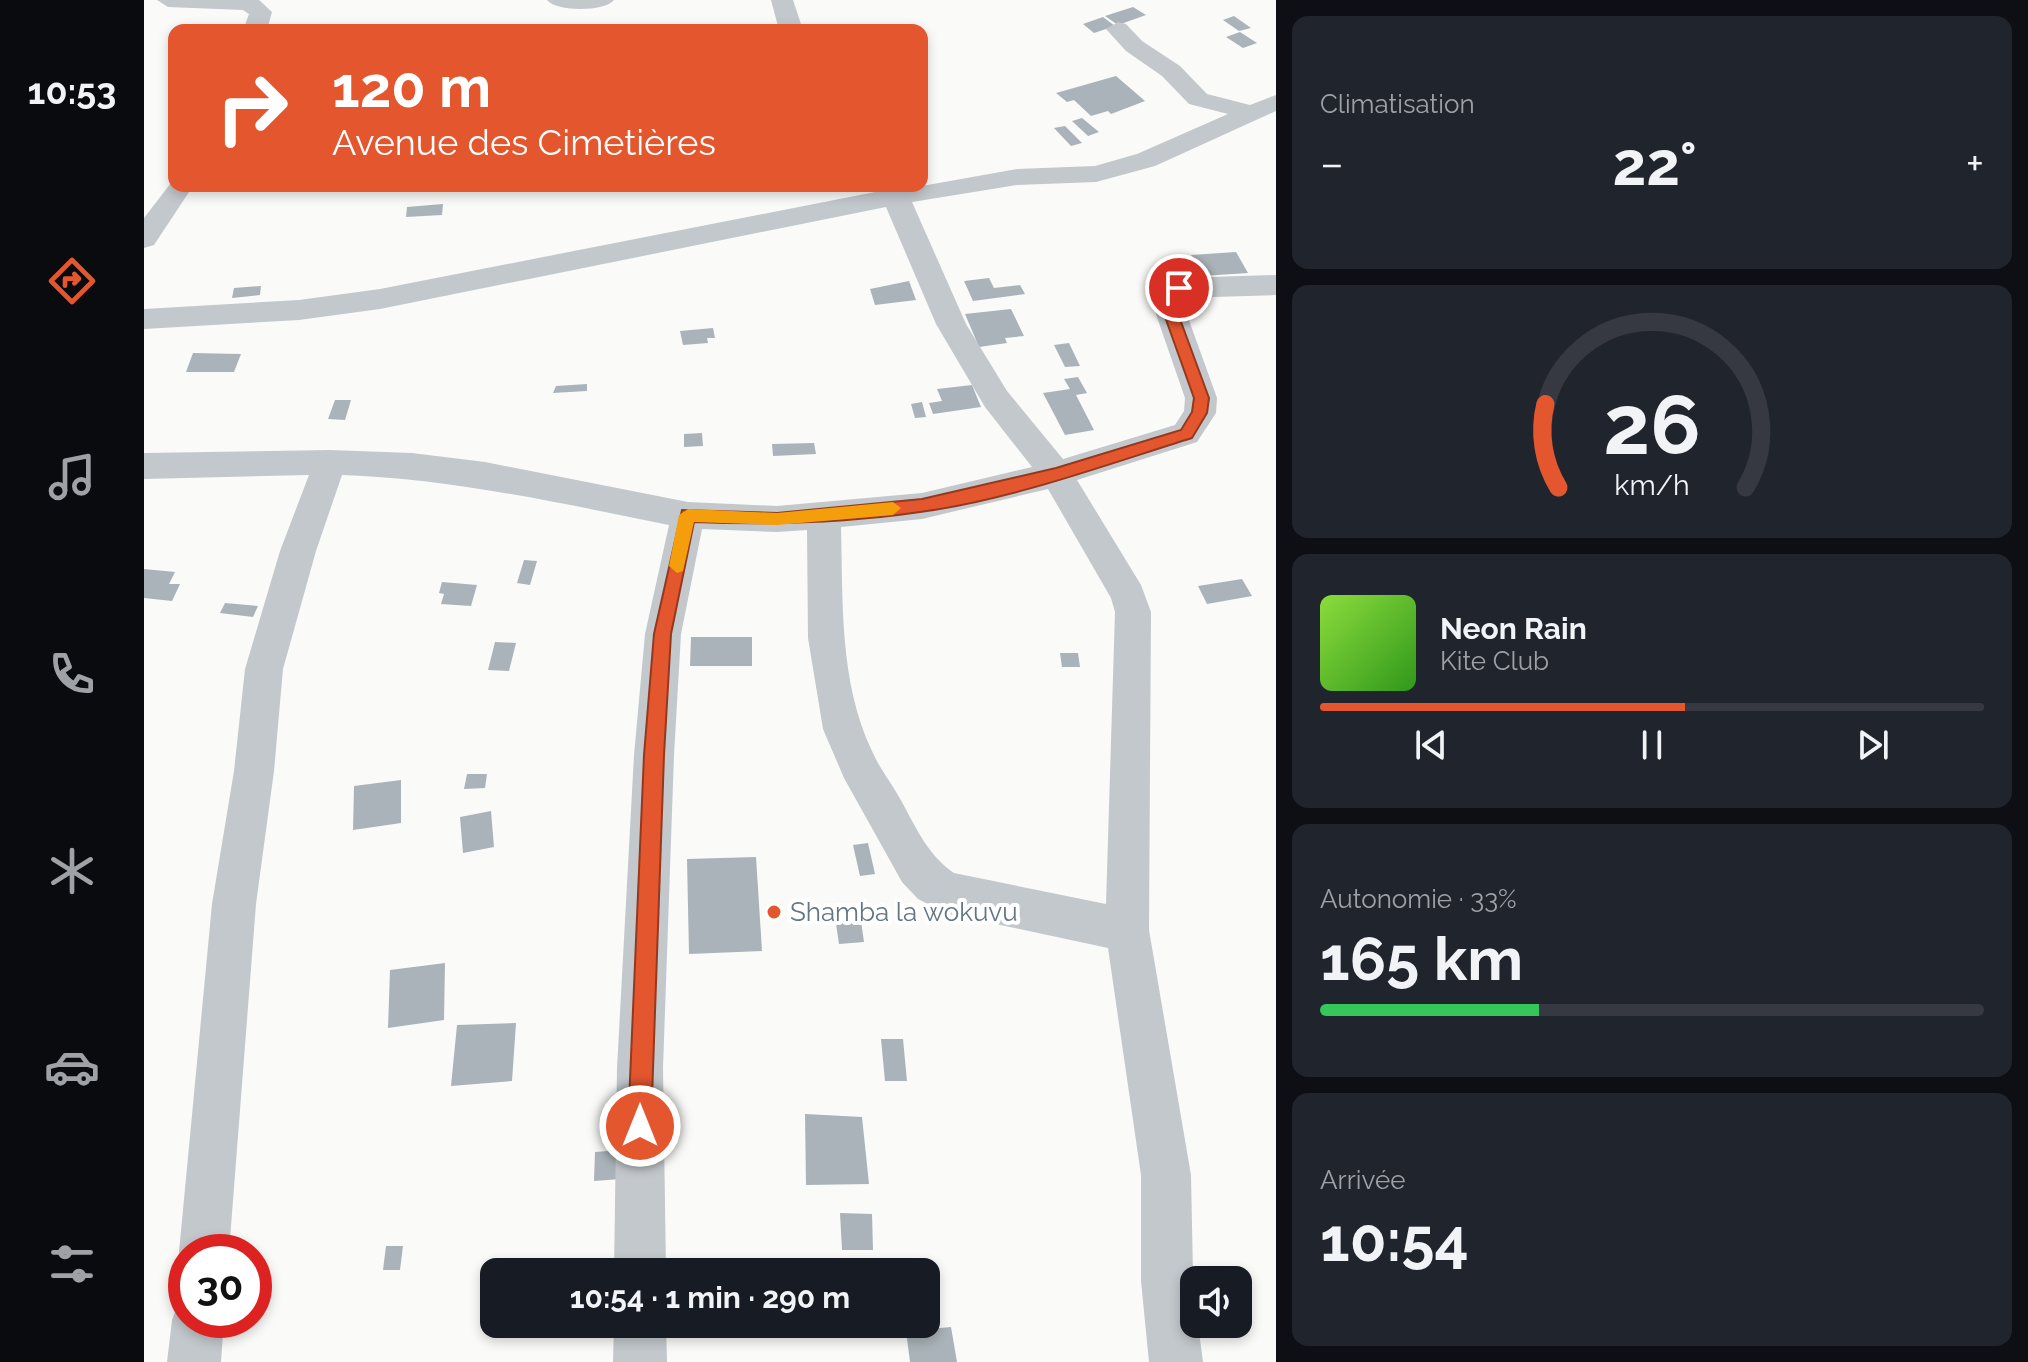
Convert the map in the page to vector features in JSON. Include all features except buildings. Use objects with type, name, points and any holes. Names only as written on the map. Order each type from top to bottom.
[{"type":"street","points":[[168,0],[249,3],[261,12],[257,24]]},
{"type":"street","points":[[558,0],[603,0]]},
{"type":"street","points":[[782,0],[789,24]]},
{"type":"street","points":[[1118,29],[1134,46],[1171,71],[1198,99],[1265,108]]},
{"type":"street","points":[[928,188],[1017,177],[1096,174],[1146,160],[1265,108]]},
{"type":"street","points":[[144,239],[176,192]]},
{"type":"street","points":[[144,319],[299,310],[380,299],[892,192],[951,324],[996,399],[1056,474],[1128,595],[1133,612],[1127,930],[1166,1175],[1167,1281],[1176,1362]]},
{"type":"street","points":[[144,466],[330,462],[412,465],[485,475],[688,515],[777,519],[922,506],[1056,474],[1186,434],[1195,425],[1201,398],[1166,300],[1169,292],[1179,288],[1276,285]]},
{"type":"street","points":[[206,1234],[234,904],[254,771],[264,669],[298,551],[330,462]]},
{"type":"street","points":[[640,1258],[640,1068],[654,755],[663,634],[688,515]]},
{"type":"street","points":[[824,515],[831,669],[837,703],[853,757],[910,861],[924,879],[945,892],[1127,930]]},
{"type":"street","points":[[194,1362],[196,1338]]},
{"type":"street","points":[[640,1338],[640,1362]]},
{"type":"slow traffic","points":[[677,566],[688,515],[777,519],[893,508]]},
{"type":"place","name":"Shamba la wokuvu","points":[[774,912]]},
{"type":"route","points":[[640,1126],[654,755],[663,634],[688,515],[777,519],[922,506],[1056,474],[1186,434],[1195,425],[1201,398],[1166,300],[1169,292],[1179,288]]}]
